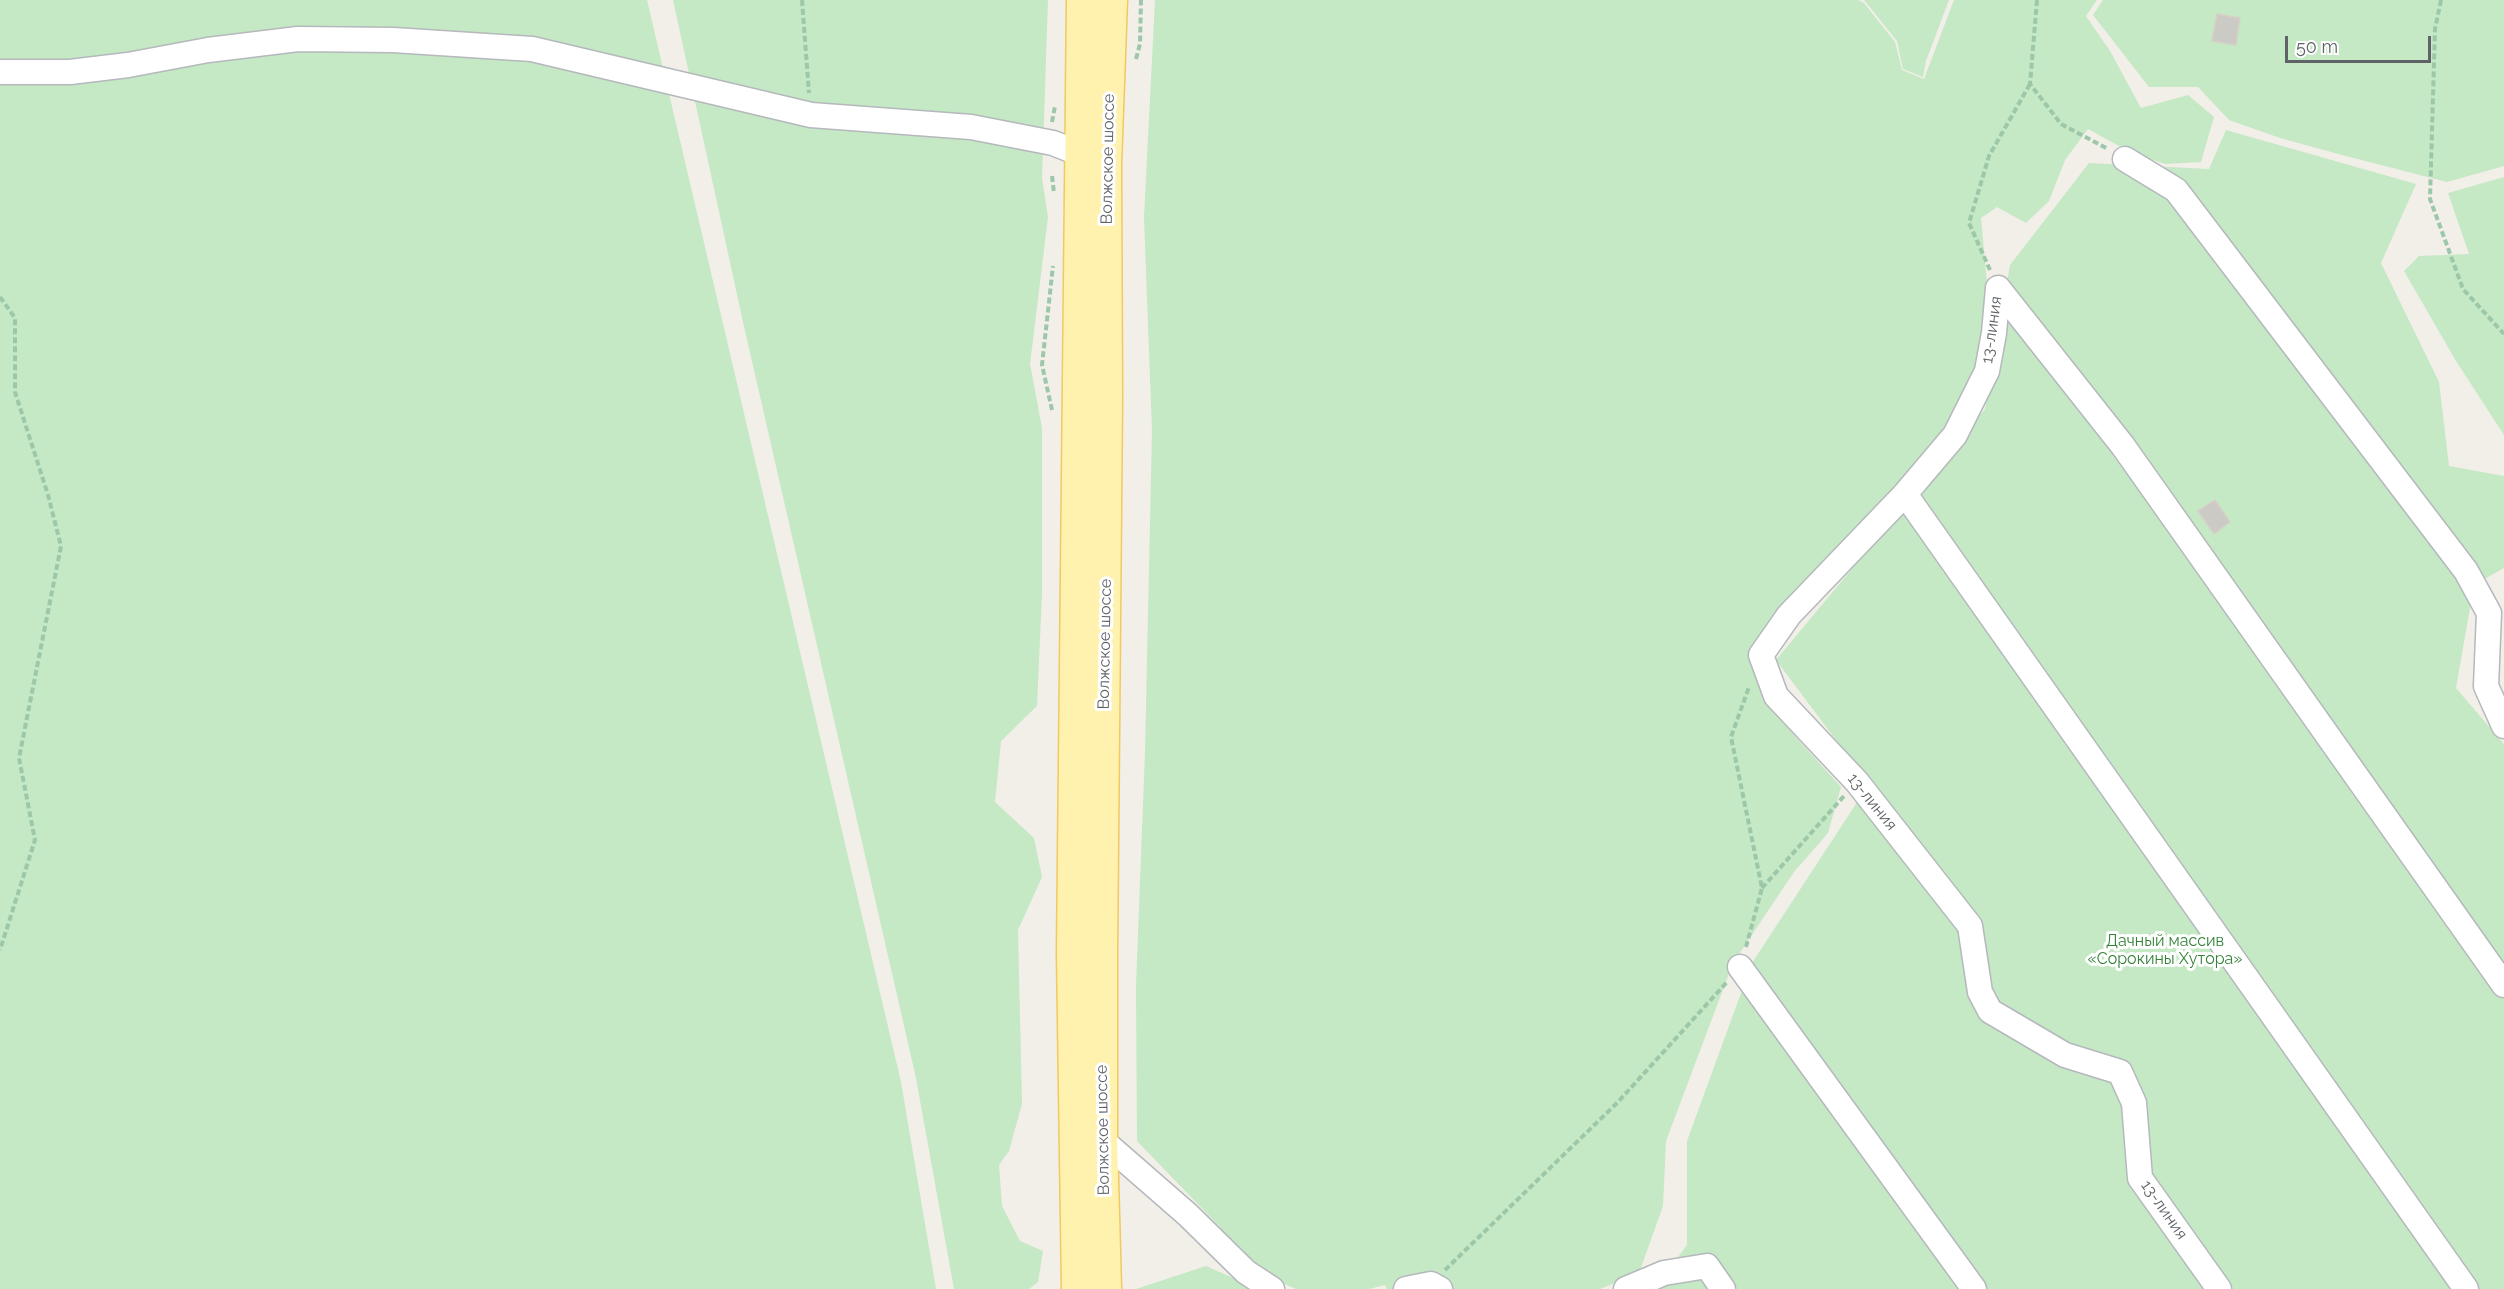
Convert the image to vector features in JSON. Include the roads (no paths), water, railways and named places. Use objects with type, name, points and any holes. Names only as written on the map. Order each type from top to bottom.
[{"type":"main road","name":"Волжское шоссе","points":[[1082,0],[1094,159],[1102,1140],[1106,1289]]},
{"type":"main road","name":"Волжское шоссе","points":[[1077,1289],[1072,953],[1094,159],[1112,0]]},
{"type":"lane","points":[[0,72],[70,72],[128,65],[208,50],[298,39],[393,40],[532,49],[811,115],[971,127],[1053,143],[1094,159]]},
{"type":"lane","points":[[2125,159],[2176,190],[2466,571],[2489,613],[2496,645],[2486,686],[2504,726]]},
{"type":"lane","name":"13-линия","points":[[2219,1289],[2140,1178],[2134,1102],[2120,1072],[2065,1055],[1990,1011],[1980,992],[1970,926],[1857,782],[1776,696],[1761,655],[1789,615],[1905,494],[1955,435],[1987,371],[1994,333],[1998,288],[2123,446],[2504,985]]},
{"type":"lane","points":[[1905,494],[2466,1289]]},
{"type":"lane","points":[[1740,967],[1974,1289]]},
{"type":"lane","points":[[1102,1140],[1188,1215],[1245,1280],[1272,1289]]},
{"type":"lane","points":[[1626,1289],[1664,1273],[1707,1266],[1723,1289]]},
{"type":"lane","points":[[1406,1289],[1436,1287]]},
{"type":"park label","name":"Дачный массив «Сорокины Хутора»","points":[[2165,950]]}]
